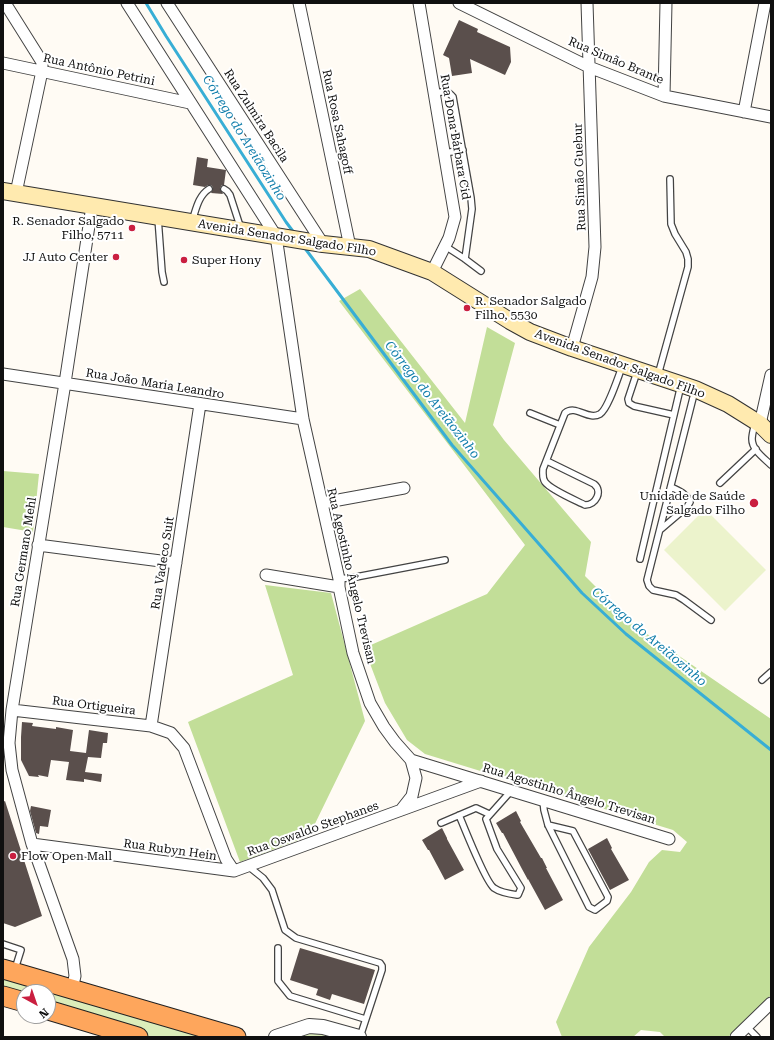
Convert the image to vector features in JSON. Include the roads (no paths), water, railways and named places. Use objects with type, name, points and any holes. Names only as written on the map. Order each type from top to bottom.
[{"type":"highway","points":[[8,970],[236,1037]]},
{"type":"highway","points":[[3,996],[16,1000]]},
{"type":"highway","points":[[56,1012],[138,1037]]},
{"type":"main road","name":"Avenida Senador Salgado Filho","points":[[10,192],[322,244],[369,249],[432,272],[510,322],[530,332],[572,348],[688,387],[728,404],[762,426]]},
{"type":"street","points":[[5,3],[42,62],[42,71],[10,192]]},
{"type":"street","points":[[127,3],[276,236]]},
{"type":"street","name":"Rua Zulmira Bacila","points":[[167,3],[322,244]]},
{"type":"street","name":"Rua Rosa Sahagoff","points":[[299,3],[350,247]]},
{"type":"street","name":"Rua Dona Bárbara Cid","points":[[419,3],[455,217],[449,238],[432,272]]},
{"type":"street","name":"Rua Simão Brante","points":[[459,3],[589,66],[664,96],[771,117]]},
{"type":"street","name":"Rua Simão Guebur","points":[[572,348],[592,276],[595,248],[587,3]]},
{"type":"street","points":[[664,96],[666,3]]},
{"type":"street","points":[[744,112],[766,3]]},
{"type":"street","name":"Rua Antônio Petrini","points":[[3,63],[190,103]]},
{"type":"street","name":"Rua Germano Mehl","points":[[72,989],[75,976],[73,959],[32,844],[12,770],[9,743],[12,710],[92,206]]},
{"type":"street","name":"Rua Agostinho Ângelo Trevisan","points":[[276,236],[303,419],[354,653],[370,704],[384,727],[411,760],[668,839]]},
{"type":"street","name":"Rua João Maria Leandro","points":[[3,374],[303,419]]},
{"type":"street","points":[[762,426],[771,375]]},
{"type":"street","name":"Rua Vadeco Suit","points":[[151,726],[200,404]]},
{"type":"street","points":[[322,503],[404,488]]},
{"type":"street","points":[[38,546],[176,563]]},
{"type":"street","points":[[266,575],[339,583]]},
{"type":"street","name":"Rua Ortigueira","points":[[12,710],[151,726],[171,733],[184,748],[226,859],[234,871]]},
{"type":"street","points":[[400,810],[412,796],[416,778],[411,760]]},
{"type":"street","name":"Rua Oswaldo Stephanes","points":[[234,871],[481,781]]},
{"type":"street","name":"Rua Rubyn Hein","points":[[32,844],[234,871]]},
{"type":"street","points":[[736,1037],[771,1003]]},
{"type":"street","points":[[276,1037],[309,1026],[323,1027],[360,1037]]},
{"type":"lane","points":[[434,93],[446,91],[454,98],[472,209],[465,259]]},
{"type":"lane","points":[[444,154],[463,150]]},
{"type":"lane","points":[[658,377],[688,267],[686,252],[675,234],[672,224],[670,179]]},
{"type":"lane","points":[[191,223],[201,196],[209,189]]},
{"type":"lane","points":[[224,189],[230,195],[242,231]]},
{"type":"lane","points":[[158,217],[164,282]]},
{"type":"lane","points":[[445,246],[481,271]]},
{"type":"lane","points":[[547,461],[598,487],[599,490],[595,502],[590,505],[585,505],[554,489],[545,482],[543,469],[565,413],[568,410],[573,410],[593,416],[604,410],[622,365]]},
{"type":"lane","points":[[637,370],[628,399],[629,403],[634,406],[674,415]]},
{"type":"lane","points":[[640,559],[674,415],[688,387]]},
{"type":"lane","points":[[688,387],[671,487],[647,580],[649,586],[653,590],[676,595],[711,620]]},
{"type":"lane","points":[[530,413],[560,424]]},
{"type":"lane","points":[[762,426],[752,439],[753,444],[771,465]]},
{"type":"lane","points":[[720,483],[756,449]]},
{"type":"lane","points":[[660,531],[687,507],[690,502],[688,497],[683,493],[671,487]]},
{"type":"lane","points":[[339,583],[356,577],[445,560]]},
{"type":"lane","points":[[762,680],[771,672]]},
{"type":"lane","points":[[459,815],[492,888],[504,893],[518,895],[521,888],[497,849],[486,819],[489,814],[512,791]]},
{"type":"lane","points":[[543,800],[548,825],[589,907],[595,910],[607,901],[608,897],[573,831],[548,825]]},
{"type":"lane","points":[[441,822],[476,808],[489,814]]},
{"type":"lane","points":[[248,866],[263,878],[272,890],[285,930],[296,938],[380,963],[382,966],[360,1037]]},
{"type":"lane","points":[[3,944],[22,950],[8,970]]},
{"type":"lane","points":[[278,948],[278,981],[290,996],[365,1019]]},
{"type":"lane","points":[[746,1027],[757,1037]]},
{"type":"waterway","name":"Córrego do Areiãozinho","points":[[146,3],[295,234]]},
{"type":"waterway","name":"Córrego do Areiãozinho","points":[[304,247],[452,445],[582,593],[626,634],[771,750]]},
{"type":"place","name":"R. Senador Salgado Filho, 5711","points":[[132,228]]},
{"type":"place","name":"JJ Auto Center","points":[[116,257]]},
{"type":"place","name":"Super Hony","points":[[184,260]]},
{"type":"place","name":"R. Senador Salgado Filho, 5530","points":[[467,308]]},
{"type":"place","name":"Unidade de Saúde Salgado Filho","points":[[754,503]]},
{"type":"place","name":"Flow Open Mall","points":[[13,856]]}]
